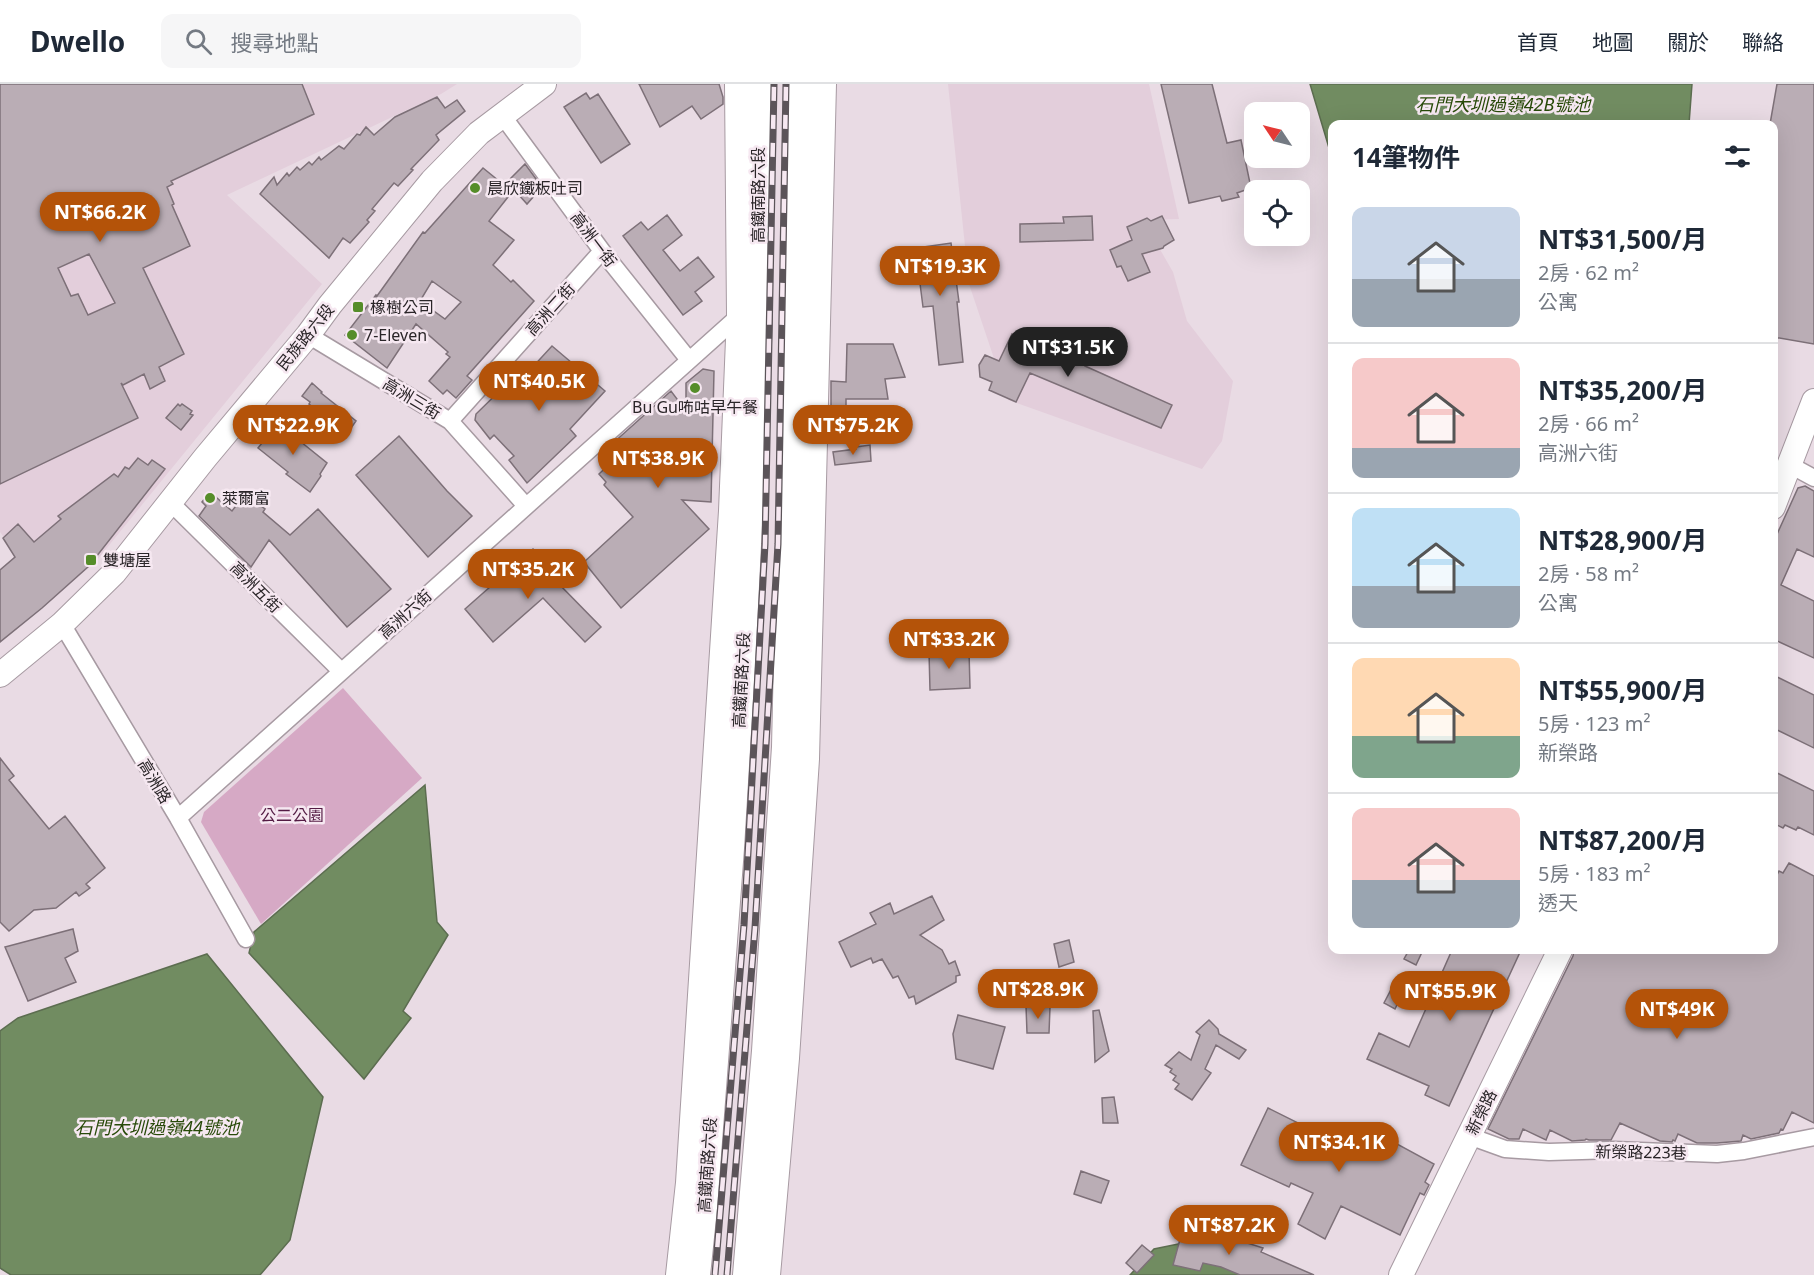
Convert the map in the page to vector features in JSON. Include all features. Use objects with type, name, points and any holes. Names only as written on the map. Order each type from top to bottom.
[{"type":"main road","name":"民族路六段","points":[[0,675],[62,624],[114,573],[432,181],[479,133],[544,84]]},
{"type":"main road","name":"高鐵南路六段","points":[[679,1275],[689,1183],[732,511],[740,315],[738,84]]},
{"type":"main road","name":"高鐵南路六段","points":[[698,1275],[731,848],[742,666],[759,324],[758,84]]},
{"type":"main road","points":[[746,1275],[765,1052],[785,747],[800,84]]},
{"type":"main road","points":[[767,1275],[786,1058],[806,759],[823,84]]},
{"type":"main road","points":[[1778,495],[1814,401]]},
{"type":"main road","points":[[785,747],[803,821]]},
{"type":"main road","points":[[717,755],[731,848]]},
{"type":"main road","name":"新榮路","points":[[1401,1275],[1558,954]]},
{"type":"street","name":"高洲一街","points":[[502,115],[602,251],[689,360]]},
{"type":"street","name":"高洲二街","points":[[450,421],[602,251]]},
{"type":"street","name":"高洲六街","points":[[178,818],[740,315]]},
{"type":"street","name":"高洲三街","points":[[308,335],[450,421],[526,506]]},
{"type":"street","points":[[1790,465],[1814,478]]},
{"type":"street","name":"高洲五街","points":[[171,503],[341,671]]},
{"type":"street","name":"高洲路","points":[[62,624],[178,818],[246,939]]},
{"type":"street","name":"新榮路223巷","points":[[1469,1136],[1506,1149],[1549,1152],[1614,1150],[1718,1154],[1814,1137]]},
{"type":"shaded area","points":[[0,84],[457,84],[441,94],[227,195],[322,284],[97,560],[51,601],[0,532]]},
{"type":"shaded area","points":[[948,84],[1149,84],[1179,219],[1143,220],[1173,272],[1187,321],[1233,381],[1222,441],[1202,469],[1008,400],[969,284]]},
{"type":"green space","name":"公二公園","points":[[343,688],[422,778],[261,924],[201,822],[204,812]]},
{"type":"water","name":"石門大圳過嶺42B號池","points":[[1310,84],[1692,84],[1689,120],[1328,120],[1328,145]]},
{"type":"water","points":[[425,785],[437,922],[448,935],[403,1011],[411,1018],[364,1079],[249,953],[254,932]]},
{"type":"water","name":"石門大圳過嶺44號池","points":[[207,954],[323,1097],[290,1240],[260,1275],[11,1275],[0,1268],[0,1031],[18,1018]]},
{"type":"water","points":[[1183,1243],[1252,1275],[1130,1275],[1154,1249]]},
{"type":"building","points":[[0,84],[302,84],[314,114],[171,181],[173,184],[167,187],[174,204],[172,205],[190,246],[143,268],[184,354],[159,367],[165,381],[150,389],[144,374],[123,385],[121,383],[138,418],[0,484]],"holes":[[[89,254],[115,303],[88,315],[78,294],[71,296],[58,268]]]},
{"type":"building","points":[[639,84],[719,84],[723,104],[701,119],[692,106],[660,127]]},
{"type":"building","points":[[1161,84],[1212,84],[1227,143],[1241,140],[1244,168],[1247,168],[1249,180],[1244,180],[1244,190],[1237,193],[1239,197],[1222,201],[1220,196],[1189,203]]},
{"type":"building","points":[[1777,84],[1814,84],[1814,344],[1778,338],[1778,120],[1771,120]]},
{"type":"building","points":[[586,93],[590,99],[598,94],[630,144],[601,163],[564,107]]},
{"type":"building","points":[[437,97],[445,108],[457,100],[465,111],[436,135],[439,140],[398,186],[394,183],[372,209],[375,211],[367,220],[369,222],[350,243],[343,238],[329,258],[260,194],[274,177],[277,185],[287,173],[289,176],[297,167],[300,170],[309,162],[312,165],[319,157],[321,160],[339,146],[344,149],[366,127],[374,135],[395,117]]},
{"type":"building","points":[[525,164],[542,187],[527,204],[518,194],[517,196],[512,192],[489,221],[514,240],[493,265],[511,282],[513,280],[534,301],[467,376],[472,380],[456,398],[447,390],[443,394],[429,381],[450,357],[446,354],[448,352],[416,324],[387,368],[345,335],[377,296],[423,232],[425,233],[483,168],[504,185]],"holes":[[[432,281],[461,302],[445,319],[420,301]]]},
{"type":"building","points":[[667,215],[682,235],[663,250],[680,271],[698,257],[714,277],[695,292],[702,301],[683,315],[623,236],[641,222],[648,230]]},
{"type":"building","points":[[1092,216],[1093,240],[1020,242],[1020,224],[1064,223],[1063,217]]},
{"type":"building","points":[[1162,216],[1174,240],[1163,248],[1142,254],[1150,272],[1128,281],[1121,266],[1117,267],[1110,250],[1132,240],[1127,227],[1147,218],[1151,221]]},
{"type":"building","points":[[951,243],[959,302],[957,302],[963,362],[939,365],[933,306],[923,307],[917,260],[904,261],[903,250]]},
{"type":"building","points":[[1012,334],[1067,358],[1076,337],[1094,345],[1085,366],[1172,405],[1161,428],[1030,373],[1016,402],[989,390],[992,382],[980,377],[979,365],[985,355],[999,361]]},
{"type":"building","points":[[847,344],[893,344],[905,377],[885,379],[888,399],[846,399],[846,412],[831,412],[831,381],[846,382]]},
{"type":"building","points":[[552,346],[605,391],[570,429],[576,436],[527,483],[509,460],[514,456],[494,435],[490,439],[475,420],[476,414],[513,378],[518,383]]},
{"type":"building","points":[[703,369],[714,371],[711,502],[682,500],[709,529],[621,608],[584,562],[633,517],[604,485],[606,482],[599,474],[620,454],[612,444],[671,391],[686,411],[686,383]]},
{"type":"building","points":[[312,383],[356,421],[347,434],[302,396]]},
{"type":"building","points":[[178,404],[192,411],[190,414],[193,415],[181,430],[166,418]]},
{"type":"building","points":[[275,421],[327,463],[310,492],[258,448],[267,437],[264,435]]},
{"type":"building","points":[[399,436],[472,516],[428,557],[356,475]]},
{"type":"building","points":[[870,445],[871,461],[835,465],[833,452]]},
{"type":"building","points":[[138,458],[148,465],[152,460],[165,469],[89,566],[0,642],[0,570],[15,557],[3,538],[18,524],[34,542],[61,519],[58,516],[114,474],[118,477],[125,467],[129,469]]},
{"type":"building","points":[[1805,486],[1814,491],[1814,557],[1797,549],[1781,585],[1814,601],[1814,658],[1778,641],[1778,532],[1798,488]]},
{"type":"building","points":[[210,492],[232,511],[245,494],[265,509],[263,512],[290,535],[318,509],[391,589],[347,627],[269,540],[251,567],[199,516],[206,506],[202,502]]},
{"type":"building","points":[[533,549],[562,582],[559,584],[601,627],[585,642],[543,598],[493,642],[465,609]]},
{"type":"building","points":[[969,651],[970,688],[930,690],[929,652]]},
{"type":"building","points":[[1778,677],[1814,695],[1814,748],[1778,730]]},
{"type":"building","points":[[0,758],[14,776],[9,780],[49,829],[65,816],[105,868],[86,884],[90,888],[79,896],[76,892],[56,908],[34,910],[9,931],[0,922]]},
{"type":"building","points":[[1778,773],[1814,791],[1814,835],[1798,827],[1796,830],[1785,825],[1783,828],[1778,826]]},
{"type":"building","points":[[1789,863],[1814,876],[1814,1123],[1792,1112],[1783,1130],[1781,1129],[1779,1133],[1751,1139],[1743,1135],[1741,1141],[1717,1143],[1697,1143],[1678,1134],[1675,1141],[1660,1141],[1620,1123],[1611,1140],[1572,1141],[1550,1130],[1546,1140],[1523,1129],[1519,1139],[1509,1139],[1488,1129],[1573,954],[1778,954],[1778,873],[1779,871],[1783,873]]},
{"type":"building","points":[[932,896],[944,920],[920,935],[942,950],[949,964],[955,961],[960,975],[956,976],[956,982],[916,1004],[914,996],[909,998],[898,976],[893,978],[882,959],[873,963],[871,958],[851,967],[839,942],[876,924],[870,913],[890,903],[894,914]]},
{"type":"building","points":[[73,929],[78,951],[65,958],[76,982],[28,1001],[5,947]]},
{"type":"building","points":[[1069,940],[1074,962],[1059,967],[1054,944]]},
{"type":"building","points":[[1407,954],[1421,954],[1416,965],[1404,959]]},
{"type":"building","points":[[1450,954],[1519,954],[1449,1106],[1425,1095],[1429,1086],[1367,1059],[1379,1033],[1409,1047]]},
{"type":"building","points":[[1395,982],[1405,988],[1395,1009],[1384,1003]]},
{"type":"building","points":[[1026,1006],[1050,1007],[1049,1033],[1027,1033]]},
{"type":"building","points":[[1099,1010],[1109,1051],[1095,1062],[1093,1011]]},
{"type":"building","points":[[958,1015],[1005,1027],[993,1069],[956,1059],[953,1034]]},
{"type":"building","points":[[1209,1020],[1218,1029],[1219,1034],[1246,1050],[1239,1059],[1216,1045],[1205,1069],[1211,1073],[1192,1100],[1175,1089],[1179,1084],[1173,1080],[1176,1076],[1170,1072],[1172,1069],[1165,1065],[1179,1052],[1191,1060],[1200,1035],[1196,1032]]},
{"type":"building","points":[[1114,1097],[1118,1123],[1103,1123],[1102,1098]]},
{"type":"building","points":[[1268,1108],[1320,1134],[1323,1125],[1382,1147],[1384,1141],[1387,1142],[1388,1139],[1434,1164],[1425,1182],[1429,1185],[1424,1195],[1420,1193],[1400,1235],[1341,1206],[1325,1239],[1298,1224],[1313,1193],[1291,1183],[1289,1187],[1241,1165]]},
{"type":"building","points":[[1081,1171],[1109,1181],[1101,1203],[1074,1194]]},
{"type":"building","points":[[1193,1230],[1244,1241],[1263,1248],[1261,1252],[1314,1275],[1240,1275],[1203,1263],[1200,1271],[1173,1265],[1182,1232],[1192,1235]]},
{"type":"building","points":[[1142,1245],[1154,1255],[1137,1273],[1126,1263]]},
{"type":"railway","points":[[715,1275],[744,925],[765,544],[774,84]]},
{"type":"railway","points":[[727,1275],[755,928],[778,544],[786,84]]},
{"type":"place","name":"晨欣鐵板吐司","points":[[475,188]]},
{"type":"place","name":"橡樹公司","points":[[358,307]]},
{"type":"place","name":"7-Eleven","points":[[352,335]]},
{"type":"place","name":"Bu Gu咘咕早午餐","points":[[695,388]]},
{"type":"place","name":"萊爾富","points":[[210,498]]},
{"type":"place","name":"雙塘屋","points":[[91,560]]}]
